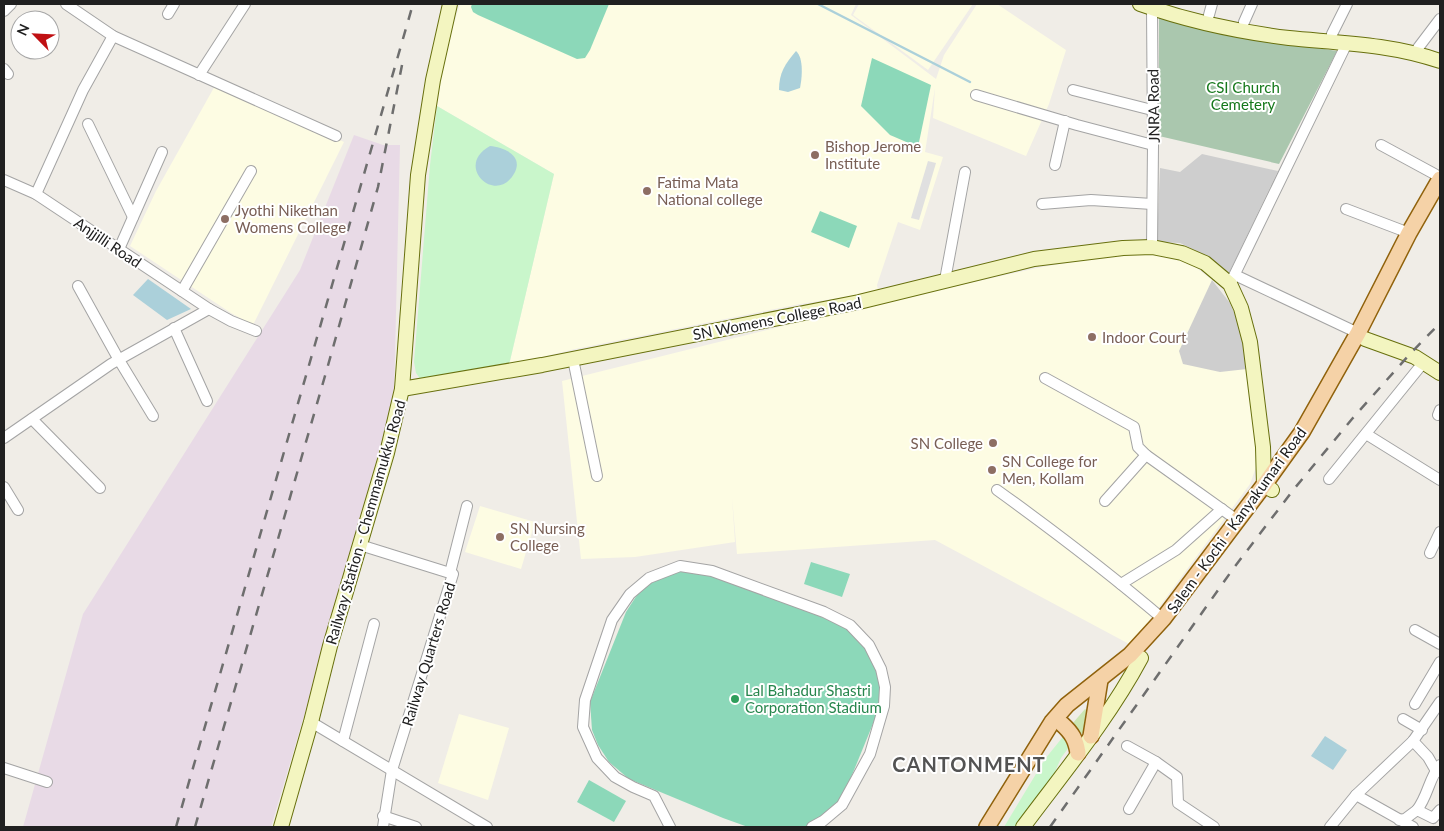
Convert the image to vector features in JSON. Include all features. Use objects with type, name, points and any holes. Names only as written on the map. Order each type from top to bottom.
[{"type":"main road","name":"Railway Station - Chemmamukku Road","points":[[280,827],[311,722],[330,646],[387,453],[402,389],[418,175],[433,80],[450,4]]},
{"type":"main road","points":[[1151,5],[1210,9],[1244,22],[1374,38],[1418,48],[1440,59]]},
{"type":"main road","points":[[1151,5],[1245,32],[1384,47],[1440,59]]},
{"type":"main road","name":"Salem - Kochi - Kanyakumari Road","points":[[987,827],[1052,722],[1067,705],[1099,686],[1130,655],[1163,619],[1237,520],[1268,488],[1361,336],[1409,233],[1440,178]]},
{"type":"main road","points":[[1440,199],[1361,336],[1404,353],[1440,373]]},
{"type":"main road","name":"SN Womens College Road","points":[[402,389],[573,359],[859,302],[1034,259],[1123,248],[1152,247],[1182,253],[1205,263],[1233,280]]},
{"type":"main road","points":[[996,827],[1062,724],[1099,686],[1141,658],[1160,637],[1268,488],[1250,342],[1233,280]]},
{"type":"main road","points":[[1023,827],[1091,736],[1130,679],[1141,658]]},
{"type":"main road","points":[[1091,736],[1099,686]]},
{"type":"main road","points":[[1062,724],[1076,741],[1078,753]]},
{"type":"street","points":[[4,11],[11,4]]},
{"type":"street","points":[[66,4],[112,36],[336,136]]},
{"type":"street","points":[[168,14],[174,4]]},
{"type":"street","points":[[199,75],[245,4]]},
{"type":"street","points":[[1244,22],[1252,4]]},
{"type":"street","points":[[1332,34],[1347,4]]},
{"type":"street","name":"JNRA Road","points":[[1151,5],[1152,247]]},
{"type":"street","points":[[1418,48],[1440,19]]},
{"type":"street","points":[[36,194],[83,90],[112,36]]},
{"type":"street","points":[[1347,43],[1233,280],[1361,336]]},
{"type":"street","points":[[1073,90],[1152,110]]},
{"type":"street","points":[[976,95],[1153,145]]},
{"type":"street","points":[[1056,165],[1065,121]]},
{"type":"street","points":[[88,124],[133,217]]},
{"type":"street","points":[[1381,146],[1440,178]]},
{"type":"street","points":[[119,249],[162,152]]},
{"type":"street","points":[[182,291],[252,171]]},
{"type":"street","points":[[945,280],[965,172]]},
{"type":"street","name":"Anjjilli Road","points":[[4,180],[36,194],[209,309],[231,321],[256,331]]},
{"type":"street","points":[[1042,204],[1090,200],[1152,204]]},
{"type":"street","points":[[1346,209],[1409,233]]},
{"type":"street","points":[[78,286],[118,360],[153,416]]},
{"type":"street","points":[[4,438],[118,360],[209,309]]},
{"type":"street","points":[[174,328],[207,401]]},
{"type":"street","points":[[573,359],[597,476]]},
{"type":"street","points":[[1329,479],[1423,363]]},
{"type":"street","points":[[1045,378],[1134,427],[1138,447],[1146,455],[1237,520]]},
{"type":"street","points":[[32,419],[100,488]]},
{"type":"street","points":[[1366,434],[1440,480]]},
{"type":"street","points":[[1105,501],[1146,455]]},
{"type":"street","points":[[4,487],[18,510]]},
{"type":"street","points":[[997,490],[1058,534],[1163,619]]},
{"type":"street","points":[[450,574],[466,506]]},
{"type":"street","points":[[1121,584],[1176,550],[1222,509]]},
{"type":"street","points":[[1430,553],[1440,532]]},
{"type":"street","name":"Railway Quarters Road","points":[[360,545],[453,574],[392,770],[383,816],[383,827]]},
{"type":"street","points":[[670,827],[654,796],[615,777],[596,758],[583,728],[586,700],[612,620],[630,594],[649,578],[680,566],[712,571],[824,612],[850,625],[869,644],[881,669],[885,687],[884,706],[870,754],[842,805],[828,818],[812,827]]},
{"type":"street","points":[[343,741],[374,624]]},
{"type":"street","points":[[1415,630],[1440,644]]},
{"type":"street","points":[[1415,704],[1440,662]]},
{"type":"street","points":[[1330,827],[1356,795],[1413,741],[1440,702]]},
{"type":"street","points":[[1403,718],[1422,730]]},
{"type":"street","points":[[311,722],[487,827]]},
{"type":"street","points":[[1399,820],[1406,819],[1418,810],[1439,769],[1413,741]]},
{"type":"street","points":[[1127,746],[1156,762],[1177,778],[1178,802],[1214,827]]},
{"type":"street","points":[[1129,809],[1156,762]]},
{"type":"street","points":[[4,768],[47,782]]},
{"type":"street","points":[[1356,795],[1413,827]]},
{"type":"street","points":[[1418,810],[1437,820],[1440,810]]},
{"type":"street","points":[[383,816],[416,827]]},
{"type":"shaded area","points":[[460,4],[856,4],[851,15],[936,79],[944,55],[977,4],[997,4],[1066,50],[1049,104],[1026,156],[933,118],[935,88],[925,152],[943,157],[920,230],[898,222],[877,285],[878,290],[575,349],[509,365],[554,174],[437,106],[439,83],[446,49]]},
{"type":"shaded area","points":[[859,4],[973,4],[928,70],[853,15]]},
{"type":"shaded area","name":"Jyothi Nikethan Womens College","points":[[216,84],[344,142],[253,325],[231,313],[130,246],[156,191]]},
{"type":"shaded area","points":[[354,135],[383,145],[400,145],[394,397],[375,477],[271,827],[23,827],[83,614],[300,270]]},
{"type":"shaded area","points":[[1202,154],[1278,171],[1229,273],[1207,256],[1180,243],[1157,242],[1160,168],[1180,172]]},
{"type":"shaded area","points":[[928,161],[936,163],[919,220],[911,218]]},
{"type":"shaded area","name":"SN College","points":[[1152,248],[1190,263],[1212,280],[1230,303],[1245,337],[1260,456],[1250,484],[1131,645],[935,540],[737,554],[732,497],[735,542],[635,557],[581,559],[562,381],[835,313],[1037,268]]},
{"type":"shaded area","points":[[1212,280],[1230,303],[1245,337],[1247,369],[1220,372],[1183,364],[1179,351]]},
{"type":"shaded area","name":"SN Nursing College","points":[[480,506],[535,522],[521,569],[465,552]]},
{"type":"shaded area","points":[[459,714],[509,728],[488,800],[438,783]]},
{"type":"green space","points":[[472,4],[609,4],[590,50],[585,58],[577,59],[478,15],[473,12]]},
{"type":"green space","name":"CSI Church Cemetery","points":[[1159,17],[1242,36],[1337,51],[1279,164],[1159,136]]},
{"type":"green space","points":[[872,58],[931,85],[918,147],[890,135],[861,106]]},
{"type":"green space","points":[[437,106],[554,174],[509,365],[421,380],[416,373],[414,362],[430,165]]},
{"type":"green space","points":[[820,211],[857,226],[849,248],[811,232]]},
{"type":"green space","points":[[811,562],[850,574],[842,597],[804,584]]},
{"type":"green space","name":"Lal Bahadur Shastri Corporation Stadium","points":[[692,570],[712,571],[852,630],[872,655],[880,682],[877,714],[841,798],[827,816],[804,827],[748,827],[629,779],[609,762],[598,745],[592,730],[590,702],[626,612],[637,595],[651,583],[670,573]]},
{"type":"green space","points":[[1085,709],[1090,712],[1085,731],[1081,734],[1072,724]]},
{"type":"green space","points":[[1066,733],[1072,743],[1061,758],[1031,827],[1004,827],[1045,759]]},
{"type":"green space","points":[[589,780],[626,801],[614,822],[577,802]]},
{"type":"water","points":[[796,51],[799,54],[801,63],[800,88],[788,92],[779,90],[783,69]]},
{"type":"water","points":[[490,146],[506,150],[514,157],[517,166],[507,182],[498,186],[482,180],[477,172],[476,163],[480,154]]},
{"type":"water","points":[[148,279],[191,309],[167,320],[133,295]]},
{"type":"water","points":[[1325,736],[1347,750],[1333,770],[1311,756]]},
{"type":"waterway","points":[[818,4],[970,82]]},
{"type":"railway","points":[[176,827],[413,4]]},
{"type":"railway","points":[[195,827],[378,187],[403,60]]},
{"type":"railway","points":[[1050,827],[1233,569],[1294,489],[1352,419],[1440,323]]},
{"type":"place","name":"Bishop Jerome Institute","points":[[815,155]]},
{"type":"place","name":"Fatima Mata National college","points":[[647,191]]},
{"type":"place","name":"Jyothi Nikethan Womens College","points":[[225,219]]},
{"type":"place","name":"Indoor Court","points":[[1092,337]]},
{"type":"place","name":"SN College","points":[[993,443]]},
{"type":"place","name":"SN College for Men, Kollam","points":[[992,470]]},
{"type":"place","name":"SN Nursing College","points":[[500,537]]},
{"type":"place","name":"Lal Bahadur Shastri Corporation Stadium","points":[[735,699]]},
{"type":"district","name":"CANTONMENT","points":[[969,764]]}]
